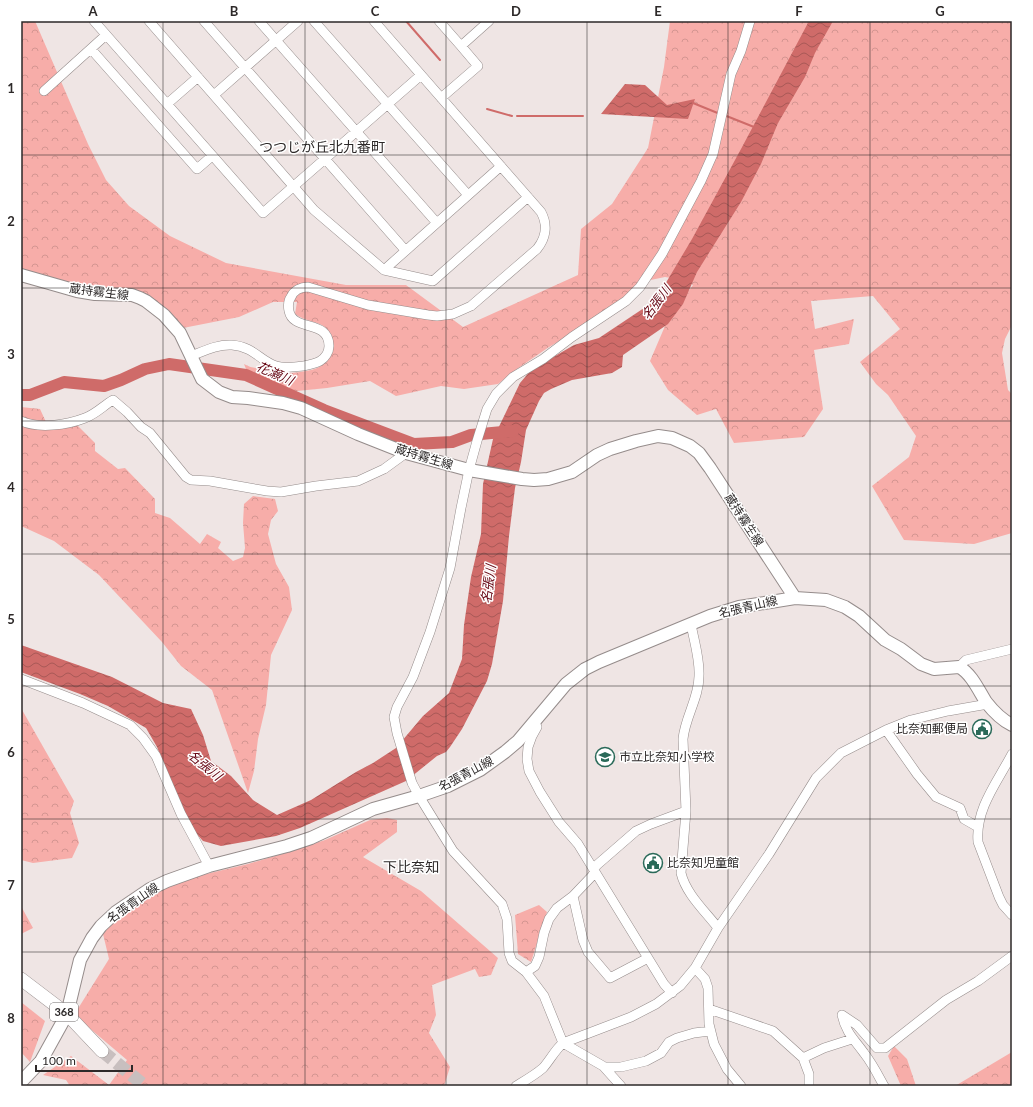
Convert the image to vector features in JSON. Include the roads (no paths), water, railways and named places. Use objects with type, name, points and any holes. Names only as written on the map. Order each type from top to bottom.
[{"type":"highway","name":"368","points":[[21,978],[67,1014],[102,1051]]},
{"type":"main road","name":"蔵持霧生線","points":[[21,275],[77,291],[95,294],[132,295],[146,301],[164,315],[180,333],[202,379],[213,389],[232,397],[283,403],[301,408],[358,434],[406,453],[474,471],[522,479],[548,479],[572,472],[597,455],[610,449],[648,437],[666,437],[681,442],[698,453],[710,468],[795,598]]},
{"type":"main road","name":"名張青山線","points":[[25,1082],[41,1061],[67,1014],[80,960],[100,926],[116,912],[150,889],[167,881],[209,866],[287,846],[318,835],[373,809],[448,786],[480,770],[518,741],[535,723],[566,684],[585,669],[691,624],[740,607],[795,598],[826,600],[845,607],[859,616],[885,640],[922,664],[934,669],[959,667]]},
{"type":"main road","points":[[959,667],[970,677],[988,704],[1003,719],[1012,725]]},
{"type":"street","points":[[94,21],[263,213],[421,75]]},
{"type":"street","points":[[149,21],[314,210],[384,270],[433,281],[528,197]]},
{"type":"street","points":[[204,21],[405,250]]},
{"type":"street","points":[[259,21],[436,222]]},
{"type":"street","points":[[214,95],[298,21]]},
{"type":"street","points":[[314,21],[468,195]]},
{"type":"street","points":[[191,356],[215,347],[232,345],[248,349],[270,363],[283,368],[318,362],[327,354],[329,345],[324,332],[294,321],[288,310],[292,294],[303,287],[308,287],[368,305],[428,315],[446,316],[465,309],[541,244],[545,233],[545,222],[541,212],[374,21]]},
{"type":"street","points":[[439,21],[478,66],[442,98]]},
{"type":"street","points":[[460,46],[489,21]]},
{"type":"street","points":[[621,1086],[604,1067],[592,1058],[563,1043],[544,996],[526,972],[512,961],[509,953],[507,919],[502,904],[453,851],[419,796],[412,783],[397,733],[394,717],[397,707],[413,677],[430,632],[450,568],[461,508],[474,471],[477,441],[487,410],[496,394],[513,377],[543,359],[572,337],[626,301],[640,287],[662,254],[701,181],[713,154],[731,74],[741,51],[750,21]]},
{"type":"street","points":[[44,90],[106,35]]},
{"type":"street","points":[[91,49],[197,169],[212,156]]},
{"type":"street","points":[[167,104],[198,77]]},
{"type":"street","points":[[384,270],[436,222],[501,166]]},
{"type":"street","points":[[21,421],[28,424],[57,426],[85,418],[114,400],[141,427],[150,433],[186,477],[192,480],[210,481],[267,491],[281,492],[358,481],[384,469],[406,453]]},
{"type":"street","points":[[691,624],[699,676],[694,700],[684,727],[683,739],[686,811],[681,873],[683,882],[689,892],[718,928]]},
{"type":"street","points":[[959,667],[966,660],[1012,650]]},
{"type":"street","points":[[21,679],[90,706],[130,725],[143,738],[156,756],[181,814],[209,866]]},
{"type":"street","points":[[516,1086],[534,1075],[543,1067],[563,1043],[631,1017],[656,1004],[680,986],[695,968],[718,928],[769,854],[816,778],[841,754],[886,730],[911,720],[948,711],[988,704]]},
{"type":"street","points":[[535,723],[537,727],[528,747],[527,759],[529,771],[559,822],[578,844],[664,984],[672,993]]},
{"type":"street","points":[[886,730],[936,797],[960,808],[964,819],[978,827]]},
{"type":"street","points":[[1012,754],[984,807],[979,819],[978,827],[978,842],[996,890],[1003,905],[1012,915]]},
{"type":"street","points":[[526,972],[534,966],[539,957],[544,932],[549,919],[557,908],[573,896],[593,875],[598,864],[636,831],[686,811]]},
{"type":"street","points":[[573,896],[583,940],[588,952],[610,978],[648,958]]},
{"type":"street","points":[[884,1086],[865,1054],[844,1027],[842,1016],[857,1025],[878,1048],[885,1048],[946,1000],[978,981],[1012,956]]},
{"type":"street","points":[[695,968],[705,979],[708,988],[709,1024],[714,1044],[727,1070],[741,1086]]},
{"type":"street","points":[[709,1009],[773,1031],[803,1058],[809,1074],[809,1086]]},
{"type":"street","points":[[604,1067],[621,1067],[646,1061],[661,1053],[669,1042],[677,1038],[694,1033],[710,1031]]},
{"type":"street","points":[[803,1058],[824,1048],[852,1039]]},
{"type":"water","name":"名張川","points":[[809,21],[833,21],[815,53],[805,77],[778,123],[761,164],[741,202],[697,272],[683,304],[668,324],[623,355],[622,367],[612,373],[572,380],[544,393],[539,401],[526,430],[515,488],[503,601],[492,664],[487,681],[462,729],[446,752],[437,756],[406,781],[300,828],[276,836],[221,846],[203,841],[194,831],[185,816],[157,747],[146,728],[108,706],[21,672],[21,645],[112,677],[163,703],[191,709],[203,735],[211,761],[231,776],[253,800],[277,815],[311,800],[396,748],[423,716],[449,693],[462,659],[464,625],[471,577],[481,534],[483,484],[493,439],[520,383],[531,370],[574,345],[599,338],[650,304],[664,286],[692,239]]},
{"type":"water","points":[[625,84],[645,85],[667,105],[695,99],[688,119],[601,114]]},
{"type":"waterway","points":[[406,21],[440,60]]},
{"type":"waterway","points":[[693,103],[720,114]]},
{"type":"waterway","points":[[487,109],[512,116]]},
{"type":"waterway","points":[[724,115],[754,127]]},
{"type":"waterway","points":[[517,116],[583,116]]},
{"type":"waterway","name":"花瀬川","points":[[21,395],[30,395],[64,382],[104,386],[145,369],[169,364],[246,375],[324,410],[414,444],[452,442],[471,435],[513,431]]},
{"type":"tunnel","points":[[102,1051],[145,1086]]},
{"type":"place","name":"比奈知郵便局","points":[[982,729]]},
{"type":"place","name":"市立比奈知小学校","points":[[605,757]]},
{"type":"place","name":"比奈知児童館","points":[[653,863]]},
{"type":"district","name":"つつじが丘北九番町","points":[[322,147]]},
{"type":"district","name":"下比奈知","points":[[411,867]]}]
